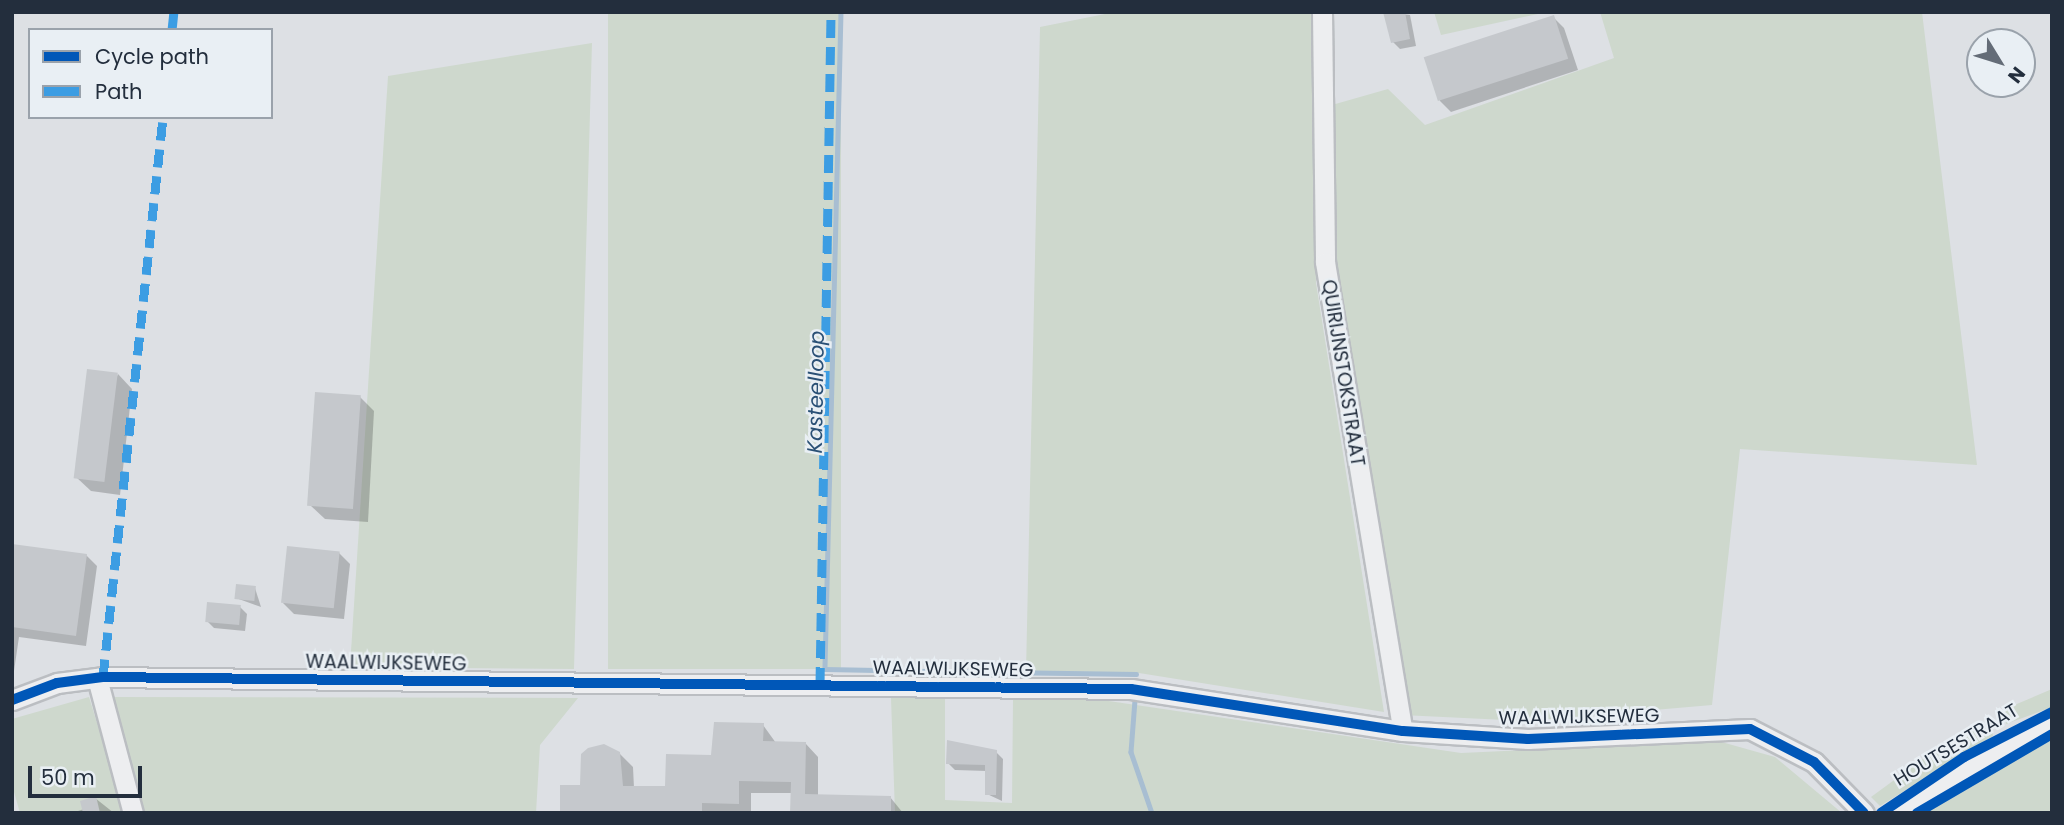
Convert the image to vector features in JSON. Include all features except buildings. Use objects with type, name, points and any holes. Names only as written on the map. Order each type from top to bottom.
[{"type":"street","name":"QUIRIJNSTOKSTRAAT","points":[[1322,12],[1325,262],[1403,731]]},
{"type":"street","name":"WAALWIJKSEWEG","points":[[12,700],[57,683],[97,678],[1131,689],[1403,731],[1528,739],[1750,729],[1814,762],[1864,813]]},
{"type":"street","points":[[97,678],[133,813]]},
{"type":"street","name":"HOUTSESTRAAT","points":[[1900,813],[1956,773],[2052,723]]},
{"type":"shaded area","points":[[608,12],[841,12],[841,669],[608,669]]},
{"type":"shaded area","points":[[1115,12],[1312,12],[1316,283],[1384,712],[1139,673],[1026,672],[1040,27]]},
{"type":"shaded area","points":[[1434,12],[1547,12],[1441,35]]},
{"type":"shaded area","points":[[1600,12],[1922,12],[1977,465],[1740,449],[1712,705],[1526,721],[1402,715],[1334,270],[1332,105],[1388,89],[1425,125],[1614,58]]},
{"type":"shaded area","points":[[592,43],[574,669],[350,667],[388,76]]},
{"type":"shaded area","points":[[2052,689],[2052,707],[2006,724],[2005,709]]},
{"type":"shaded area","points":[[89,697],[125,813],[20,813],[12,785],[12,719]]},
{"type":"shaded area","points":[[107,697],[578,698],[540,745],[536,813],[141,813]]},
{"type":"shaded area","points":[[891,698],[945,698],[945,800],[1012,803],[1013,699],[1102,700],[1461,753],[1718,741],[1775,757],[1842,813],[895,813]]},
{"type":"shaded area","points":[[1991,721],[1993,736],[1880,806],[1871,797],[1938,748]]},
{"type":"shaded area","points":[[2052,731],[2052,813],[1911,813],[1954,784]]},
{"type":"waterway","name":"Kasteelloop","points":[[841,12],[825,669],[928,671]]},
{"type":"waterway","name":"Kasteelloop","points":[[944,671],[1136,674]]},
{"type":"waterway","name":"Kasteelloop","points":[[1135,700],[1131,752],[1152,813]]},
{"type":"marked path","points":[[172,28],[174,12]]},
{"type":"marked path","points":[[820,685],[831,12]]},
{"type":"marked path","points":[[103,677],[163,119]]},
{"type":"cycle path","points":[[12,700],[57,683],[103,677],[1131,689],[1403,731],[1528,739],[1750,729],[1814,762],[1864,813]]},
{"type":"cycle path","points":[[1881,813],[1964,757],[2052,712]]},
{"type":"cycle path","points":[[1917,813],[2052,734]]}]
